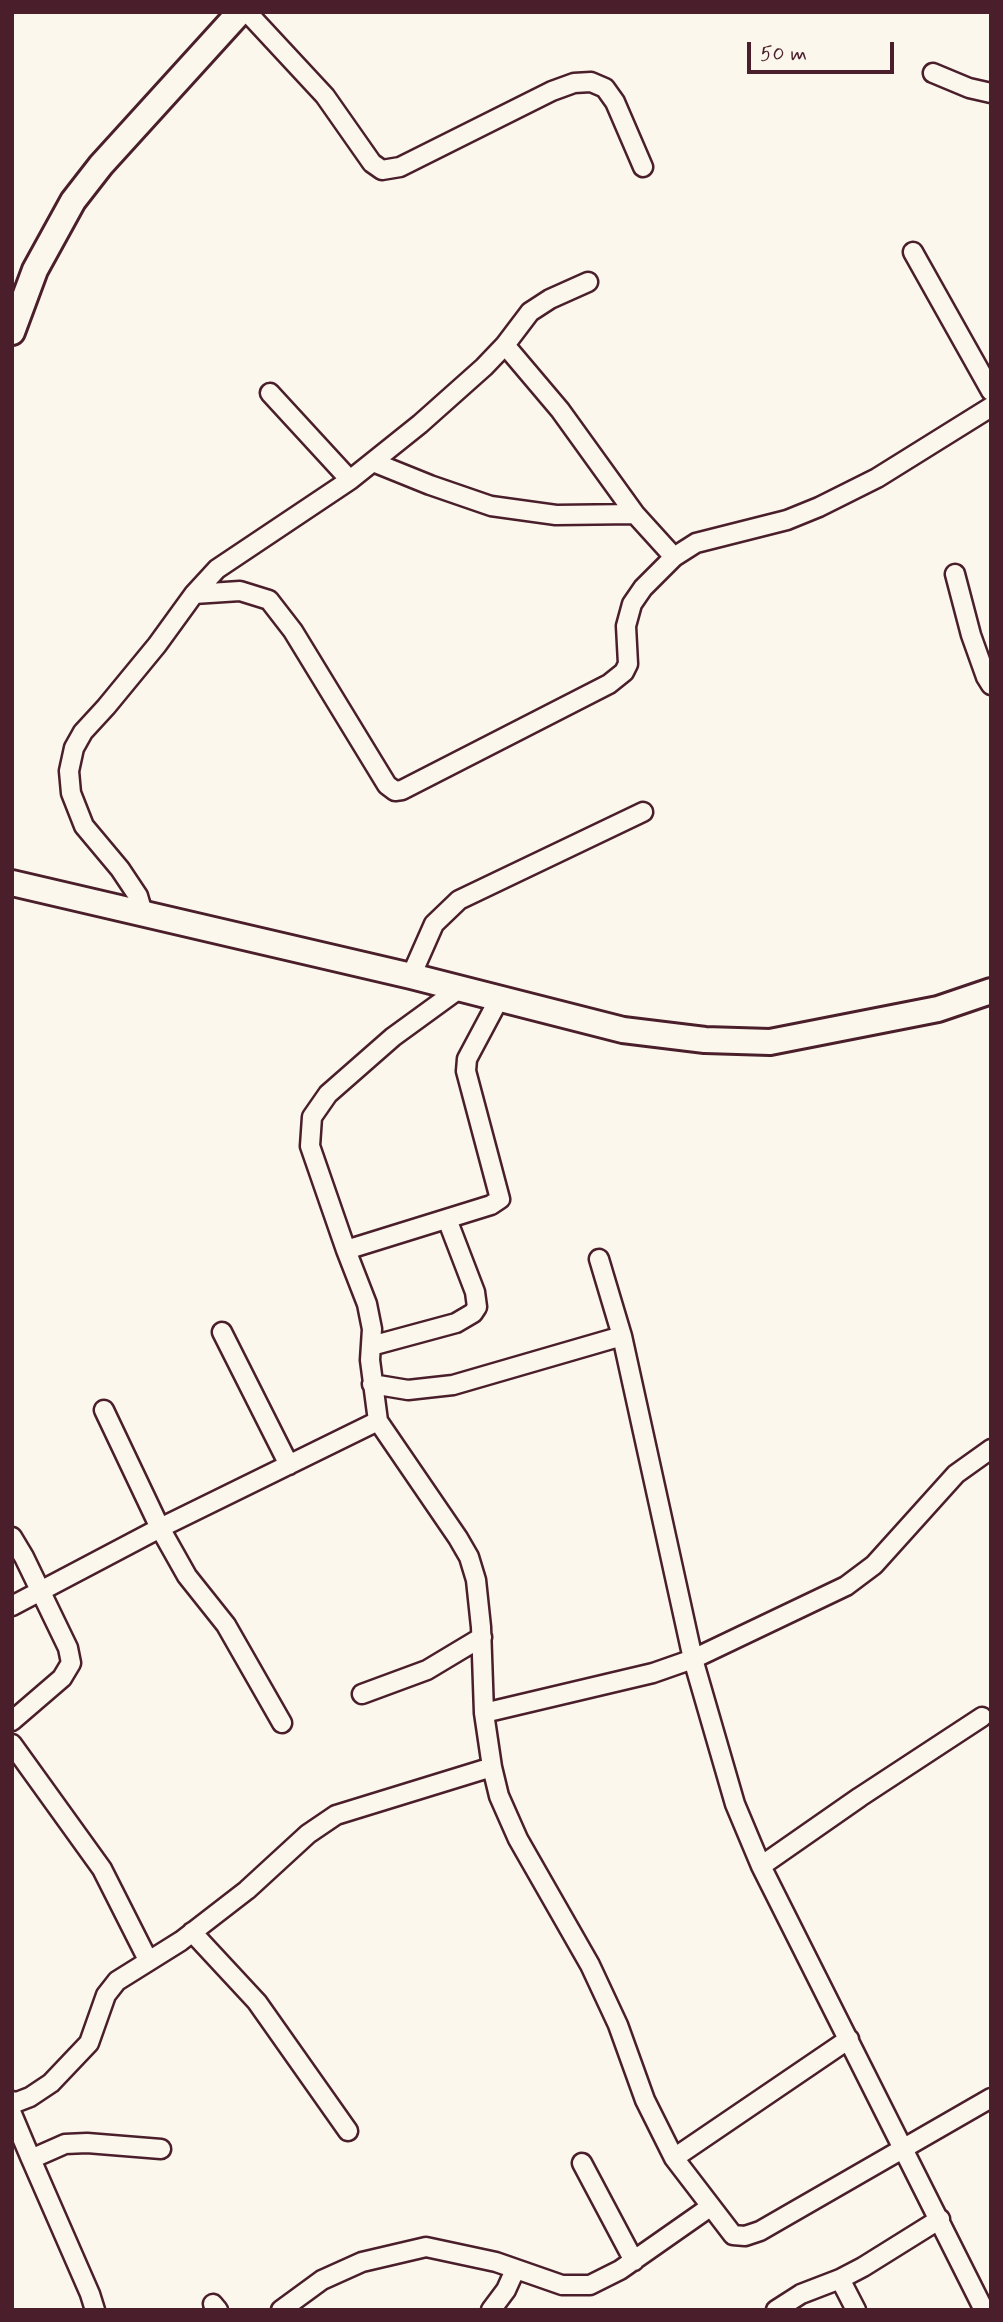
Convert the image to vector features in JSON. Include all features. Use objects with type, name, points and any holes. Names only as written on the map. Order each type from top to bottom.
[{"type":"street","points":[[12,332],[35,270],[73,201],[101,165],[240,12]]},
{"type":"street","points":[[247,12],[326,96],[372,163],[382,170],[400,167],[552,91],[574,83],[591,82],[605,88],[615,102],[643,167]]},
{"type":"street","points":[[933,73],[969,88],[991,93]]},
{"type":"street","points":[[913,252],[991,391]]},
{"type":"street","points":[[143,913],[138,896],[120,869],[84,826],[71,793],[69,771],[74,748],[83,732],[217,569],[350,480],[420,424],[505,345],[530,312],[550,299],[589,282]]},
{"type":"street","points":[[505,345],[560,411],[635,514],[674,557]]},
{"type":"street","points":[[270,393],[350,480]]},
{"type":"street","points":[[194,594],[240,591],[269,600],[293,631],[387,785],[394,791],[402,790],[609,684],[624,672],[628,664],[626,626],[632,604],[643,588],[674,557],[696,543],[787,520],[819,507],[877,478],[991,407]]},
{"type":"street","points":[[373,462],[491,506],[556,515],[635,514]]},
{"type":"street","points":[[955,574],[971,635],[991,685]]},
{"type":"street","points":[[411,976],[434,924],[459,900],[643,812]]},
{"type":"street","points":[[12,883],[411,976],[623,1030],[705,1040],[770,1042],[939,1009],[991,992]]},
{"type":"street","points":[[459,989],[393,1037],[328,1094],[312,1117],[310,1146],[367,1304],[372,1329],[372,1384],[378,1421],[469,1557],[476,1580],[482,1637],[484,1713],[492,1767],[499,1796],[517,1839],[590,1965],[618,2025],[645,2100],[674,2158],[733,2235],[745,2236],[760,2231],[991,2098]]},
{"type":"street","points":[[346,1250],[491,1205],[500,1199],[466,1071],[467,1059],[499,999]]},
{"type":"street","points":[[371,1346],[456,1322],[473,1313],[477,1307],[475,1292],[447,1219]]},
{"type":"street","points":[[599,1259],[622,1336],[693,1659],[736,1804],[761,1866],[905,2148],[984,2310]]},
{"type":"street","points":[[222,1332],[289,1465]]},
{"type":"street","points":[[372,1384],[408,1390],[453,1385],[622,1336]]},
{"type":"street","points":[[104,1410],[160,1528],[187,1576],[226,1625],[282,1723]]},
{"type":"street","points":[[12,1606],[160,1528],[378,1421]]},
{"type":"street","points":[[484,1713],[653,1673],[693,1659],[846,1586],[874,1564],[956,1474],[991,1449]]},
{"type":"street","points":[[12,1537],[68,1648],[71,1663],[62,1678],[12,1721]]},
{"type":"street","points":[[362,1694],[428,1670],[482,1637]]},
{"type":"street","points":[[761,1866],[982,1717]]},
{"type":"street","points":[[12,1744],[102,1869],[148,1961]]},
{"type":"street","points":[[12,2101],[30,2098],[51,2083],[89,2043],[106,1995],[117,1981],[192,1932],[247,1890],[308,1834],[336,1815],[492,1767]]},
{"type":"street","points":[[192,1932],[257,2002],[348,2131]]},
{"type":"street","points":[[674,2158],[849,2039]]},
{"type":"street","points":[[12,2113],[95,2310]]},
{"type":"street","points":[[31,2159],[65,2144],[87,2143],[161,2149]]},
{"type":"street","points":[[582,2163],[634,2261]]},
{"type":"street","points":[[294,2306],[322,2280],[362,2262],[416,2248],[444,2249],[496,2262],[562,2285],[590,2285],[634,2261],[710,2207]]},
{"type":"street","points":[[776,2310],[801,2294],[840,2279],[940,2219]]},
{"type":"street","points":[[491,2310],[506,2290],[515,2270]]},
{"type":"street","points":[[840,2279],[856,2310]]}]
